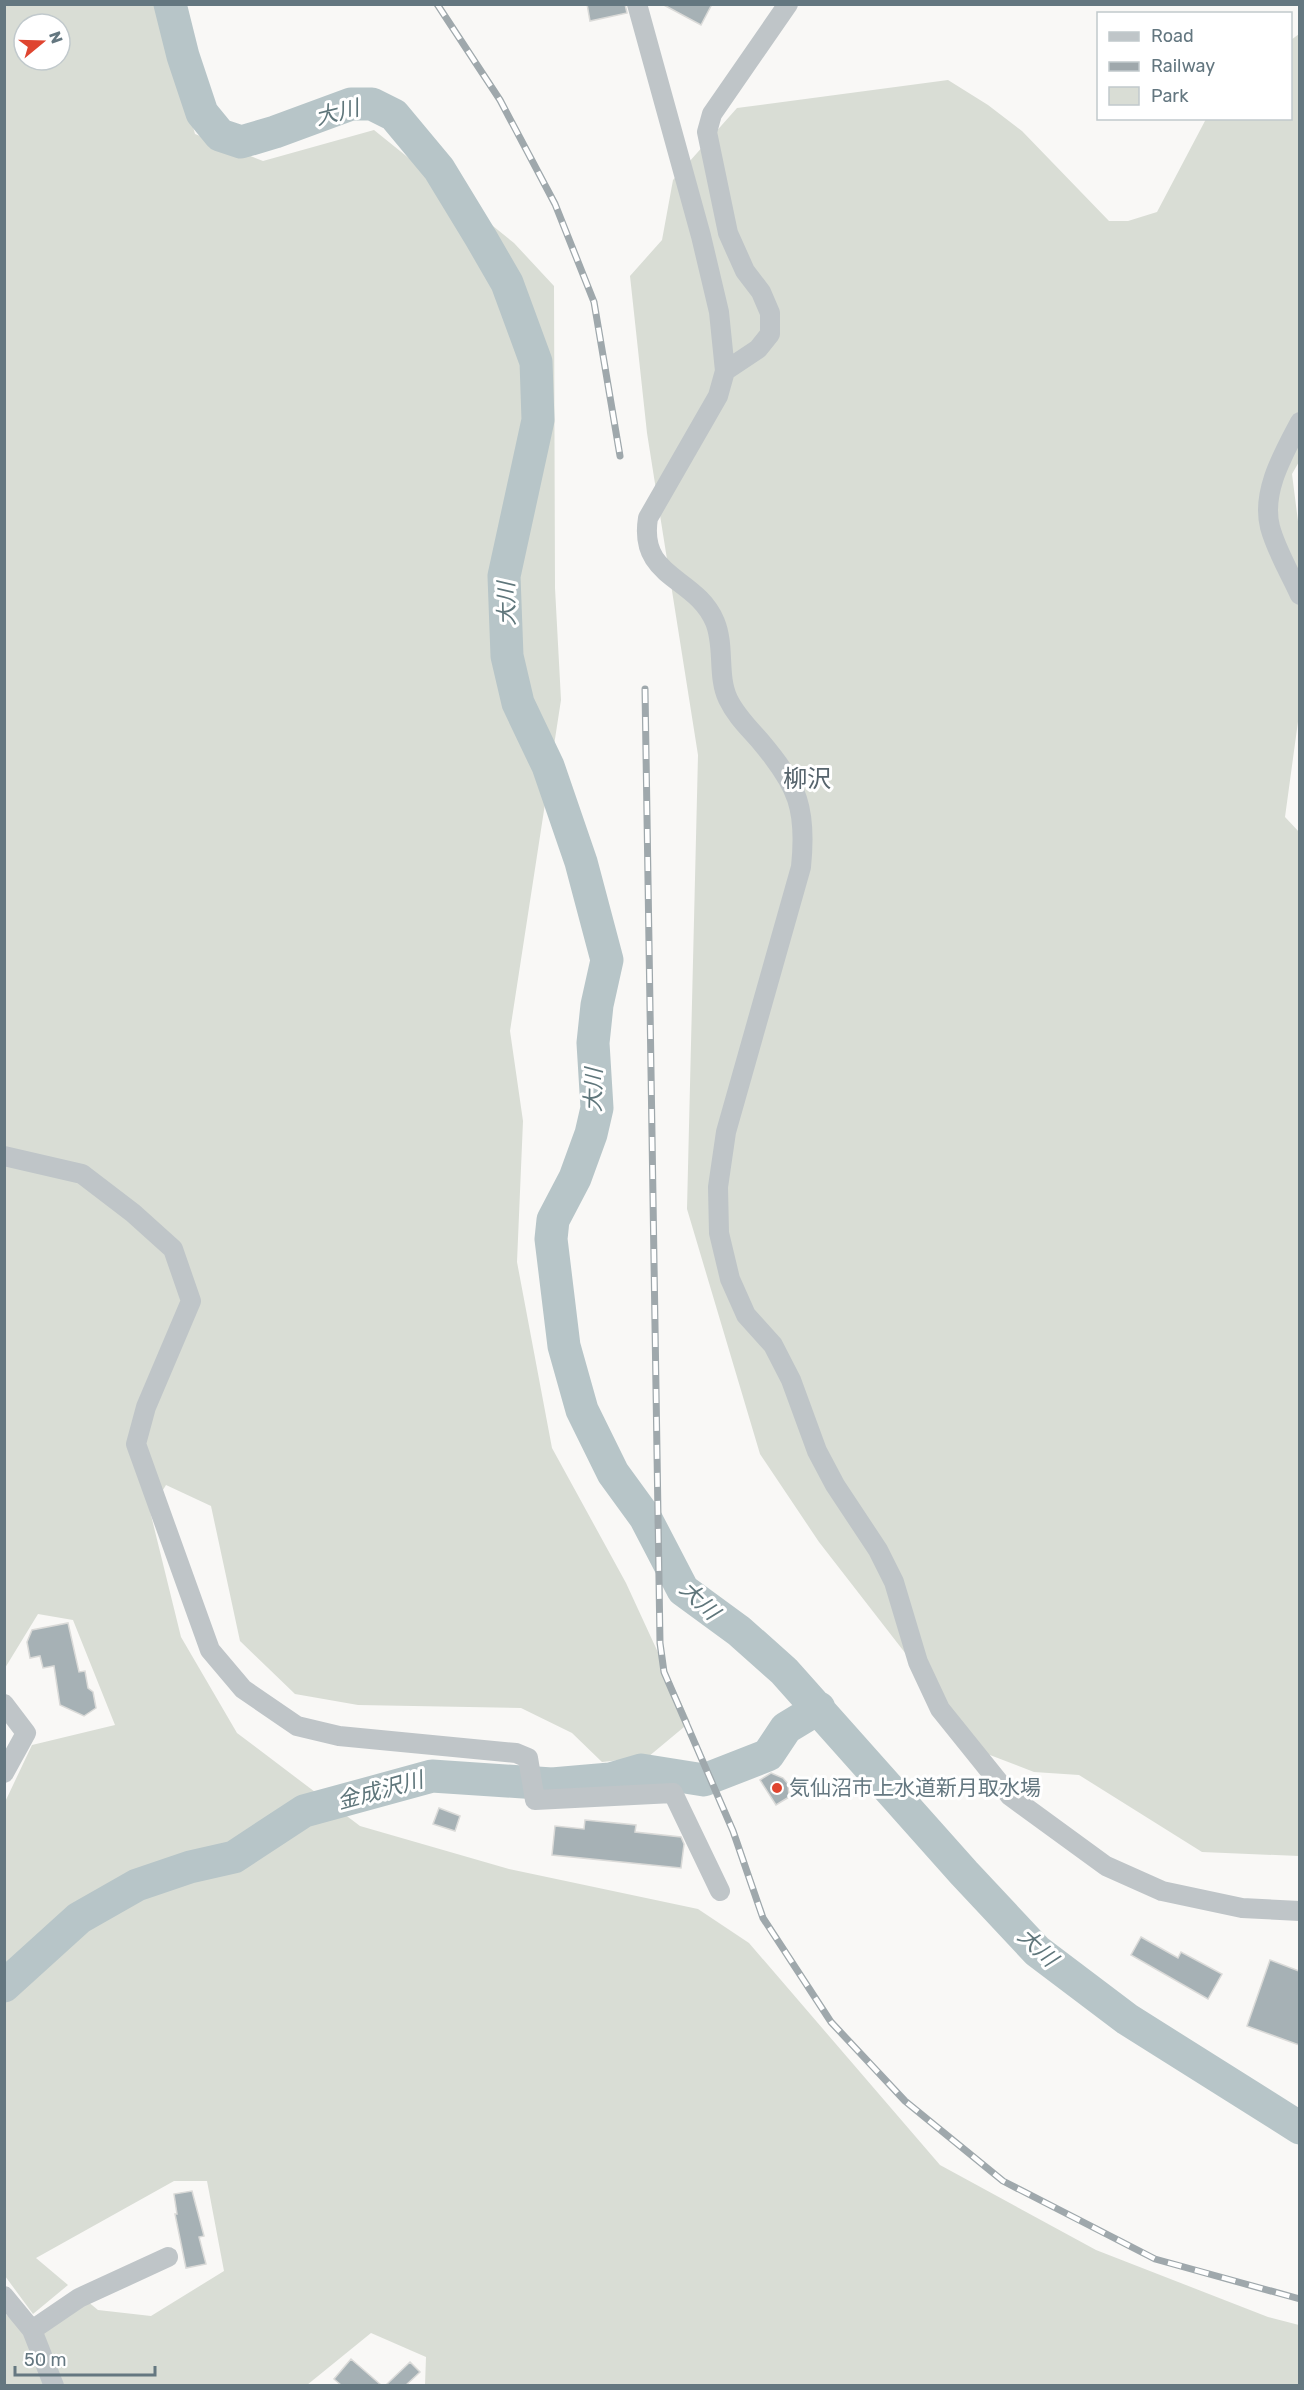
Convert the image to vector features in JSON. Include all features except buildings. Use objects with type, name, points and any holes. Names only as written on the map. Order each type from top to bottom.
[{"type":"street","points":[[636,4],[706,258],[719,312],[725,371],[718,396],[648,518],[645,538],[657,565],[700,599],[715,623],[726,696],[736,713],[786,772],[798,799],[804,834],[801,867],[726,1132],[718,1187],[719,1233],[730,1279],[746,1315],[778,1353],[791,1380],[817,1451],[835,1485],[884,1561],[894,1582],[918,1662],[940,1709],[1010,1796],[1106,1866],[1162,1891],[1242,1908],[1299,1911]]},
{"type":"street","points":[[725,371],[758,349],[770,334],[770,313],[761,292],[745,271],[728,233],[707,132],[712,114],[788,4]]},
{"type":"street","points":[[1299,422],[1280,459],[1268,503],[1270,526],[1299,595]]},
{"type":"street","points":[[4,1156],[82,1174],[133,1213],[173,1249],[191,1301],[146,1407],[136,1444],[210,1650],[243,1689],[297,1726],[339,1737],[516,1753],[528,1758],[534,1800],[673,1793],[720,1891]]},
{"type":"street","points":[[4,1704],[26,1733],[4,1773]]},
{"type":"street","points":[[32,2330],[79,2298],[168,2258]]},
{"type":"street","points":[[4,2296],[32,2330],[54,2385]]},
{"type":"green space","points":[[5,5],[159,5],[195,134],[263,161],[374,130],[514,243],[554,286],[555,588],[561,700],[510,1031],[523,1121],[517,1262],[552,1448],[626,1583],[690,1722],[648,1757],[602,1762],[572,1733],[521,1708],[358,1705],[295,1694],[240,1641],[211,1506],[166,1485],[150,1511],[181,1637],[237,1733],[360,1826],[509,1869],[698,1909],[749,1943],[940,2165],[1096,2250],[1268,2317],[1299,2325],[1299,2385],[425,2385],[426,2357],[371,2333],[307,2385],[61,2385],[40,2332],[87,2301],[98,2310],[151,2316],[224,2271],[207,2181],[174,2181],[36,2258],[68,2285],[33,2314],[5,2276],[5,1802],[32,1745],[115,1725],[73,1620],[38,1614],[5,1668]]},
{"type":"green space","points":[[1299,34],[1300,460],[1292,474],[1300,537],[1300,707],[1285,817],[1300,833],[1299,1856],[1202,1852],[1079,1775],[1034,1772],[982,1752],[819,1542],[760,1454],[687,1209],[698,755],[647,433],[630,276],[662,240],[673,180],[737,108],[948,80],[988,105],[1022,131],[1109,221],[1128,221],[1157,212],[1205,120],[1292,120],[1292,39]]},
{"type":"green space","points":[[4,2313],[24,2329],[47,2385],[5,2385]]},
{"type":"waterway","name":"大川","points":[[170,4],[183,56],[202,113],[220,135],[241,142],[351,104],[372,104],[394,115],[439,169],[507,283],[536,362],[538,420],[504,576],[507,656],[518,703],[548,766],[581,862],[607,960],[597,1005],[593,1043],[597,1108],[591,1134],[575,1178],[553,1220],[551,1239],[564,1346],[582,1410],[613,1473],[645,1517],[683,1590],[739,1631],[784,1671],[964,1873],[1037,1951],[1127,2019],[1300,2128]]},
{"type":"waterway","name":"金成沢川","points":[[4,1986],[79,1918],[137,1885],[190,1867],[234,1857],[304,1811],[432,1776],[552,1784],[610,1779],[641,1770],[704,1780],[768,1755],[786,1728],[819,1708]]},
{"type":"railway","points":[[437,4],[500,100],[555,204],[594,302],[620,456]]},
{"type":"railway","points":[[645,689],[660,1643],[664,1672],[733,1831],[763,1918],[831,2022],[905,2101],[1003,2181],[1155,2259],[1300,2299]]},
{"type":"place","name":"気仙沼市上水道新月取水場","points":[[777,1788]]},
{"type":"district","name":"柳沢","points":[[807,779]]}]
